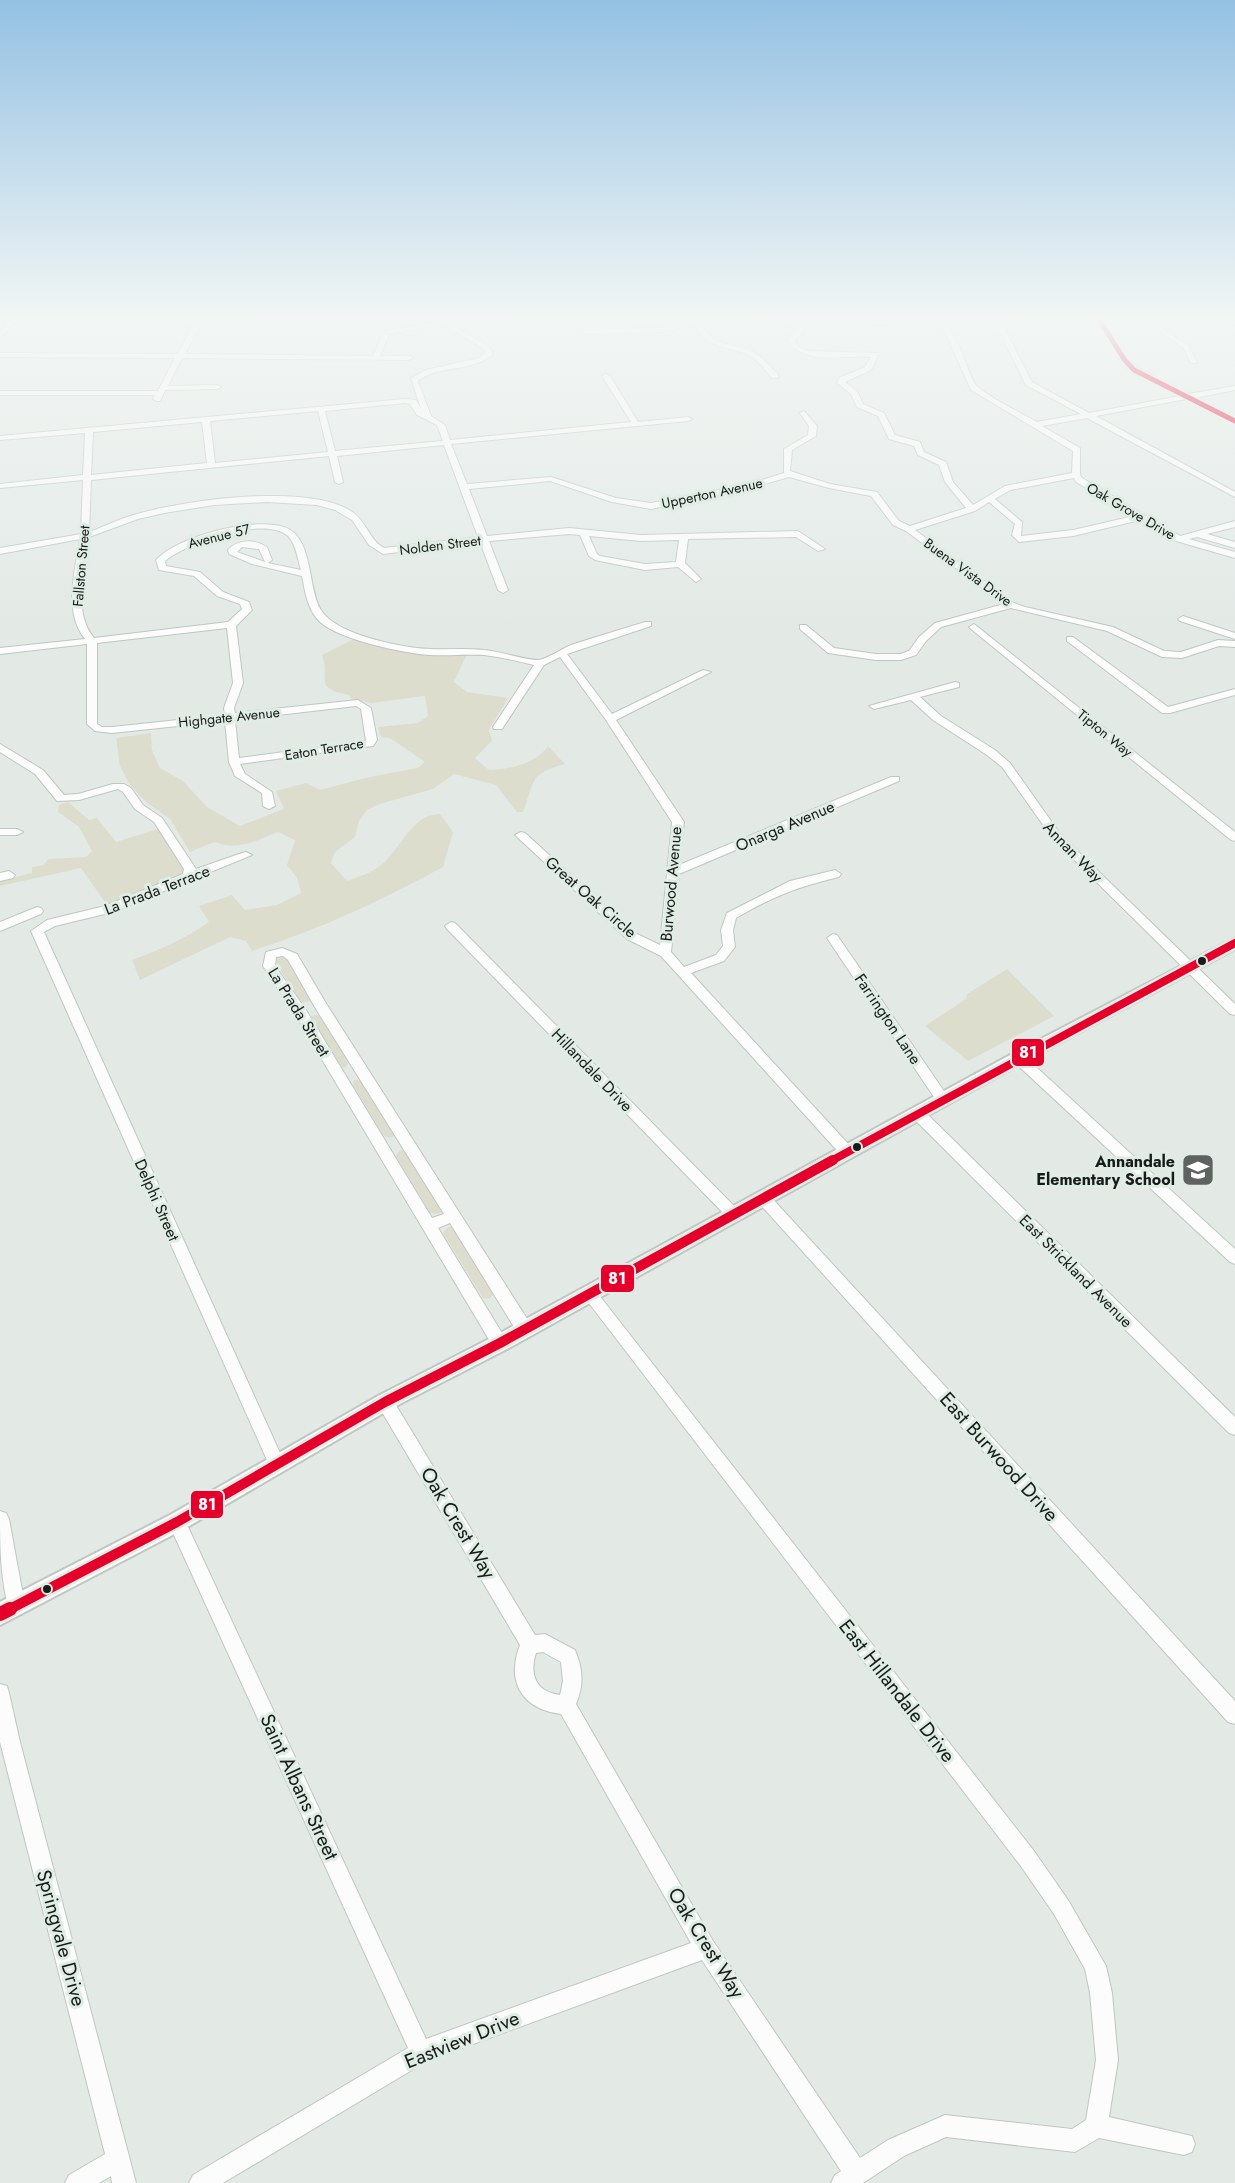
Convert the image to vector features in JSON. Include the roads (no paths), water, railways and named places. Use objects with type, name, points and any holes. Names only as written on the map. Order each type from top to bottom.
[{"type":"main road","points":[[8,1610],[177,1522],[386,1402],[525,1330],[1018,1058],[1235,943]]},
{"type":"street","points":[[0,438],[186,421]]},
{"type":"street","points":[[206,421],[211,465]]},
{"type":"street","points":[[324,421],[339,482]]},
{"type":"street","points":[[436,421],[446,429],[447,443],[503,590]]},
{"type":"street","points":[[0,486],[669,421]]},
{"type":"street","points":[[809,421],[813,426],[812,436],[788,449],[786,471],[789,474],[829,486],[874,494],[896,523],[909,529],[972,509],[1008,488],[1076,474]]},
{"type":"street","points":[[884,421],[892,436],[917,444],[921,453],[943,464],[949,482],[961,499],[972,509]]},
{"type":"street","name":"Oak Grove Drive","points":[[1028,421],[1077,450],[1076,474],[1086,485],[1179,539],[1235,555]]},
{"type":"street","points":[[1035,425],[1057,421]]},
{"type":"street","points":[[1099,421],[1235,495]]},
{"type":"street","name":"Fallston Street","points":[[89,430],[85,535],[79,572],[77,612],[81,628],[92,640],[92,724],[99,730]]},
{"type":"street","name":"Upperton Avenue","points":[[464,488],[551,479],[615,500],[651,506],[751,486],[789,474]]},
{"type":"street","points":[[989,498],[1016,521],[1018,524],[1016,535],[1019,539],[1073,533],[1140,517]]},
{"type":"street","name":"Nolden Street","points":[[0,551],[85,535],[149,514],[271,499],[312,503],[345,511],[358,520],[373,545],[382,551],[569,531],[640,538],[798,534],[821,549]]},
{"type":"street","points":[[1179,539],[1235,524]]},
{"type":"street","name":"Avenue 57","points":[[231,625],[247,610],[244,602],[220,594],[197,574],[162,568],[160,564],[163,556],[190,542],[248,527],[267,527],[287,531],[293,535],[301,553],[304,574],[321,617],[335,627],[415,650],[478,652],[540,663]]},
{"type":"street","name":"Buena Vista Drive","points":[[909,529],[1011,605],[1035,614],[1110,629],[1162,654],[1182,655],[1218,643],[1235,644]]},
{"type":"street","points":[[584,533],[593,556],[607,561],[645,567],[680,564],[696,579]]},
{"type":"street","name":"Oak Grove Drive","points":[[1195,534],[1235,545]]},
{"type":"street","points":[[680,564],[684,537]]},
{"type":"street","points":[[268,560],[263,547],[256,544],[244,544],[232,550],[233,554],[255,562],[304,574]]},
{"type":"street","points":[[803,627],[831,651],[901,657],[913,652],[922,639],[938,625],[1011,605]]},
{"type":"street","points":[[1183,619],[1235,636]]},
{"type":"street","points":[[498,727],[540,663],[562,653],[648,624]]},
{"type":"street","points":[[0,651],[231,625],[238,683],[230,702],[234,762],[240,776],[267,792],[270,806]]},
{"type":"street","name":"Tipton Way","points":[[974,627],[1235,838]]},
{"type":"street","points":[[1070,639],[1166,711],[1232,695]]},
{"type":"street","name":"Burwood Avenue","points":[[562,653],[675,815],[678,829],[665,953],[847,1152]]},
{"type":"street","points":[[610,719],[706,672]]},
{"type":"street","points":[[874,706],[955,685]]},
{"type":"street","name":"Annan Way","points":[[913,696],[942,722],[975,741],[1006,765],[1027,791],[1042,820],[1057,837],[1235,1011]]},
{"type":"street","name":"Highgate Avenue","points":[[99,730],[358,703]]},
{"type":"street","name":"Eaton Terrace","points":[[234,762],[369,744],[372,740],[366,708],[358,703]]},
{"type":"street","points":[[0,747],[39,772],[61,799],[79,797],[120,786],[127,790],[139,807],[158,820],[190,869],[188,876]]},
{"type":"street","name":"Onarga Avenue","points":[[674,872],[895,779]]},
{"type":"street","points":[[0,832],[17,832]]},
{"type":"street","name":"Great Oak Circle","points":[[521,835],[632,936],[665,953]]},
{"type":"street","name":"La Prada Terrace","points":[[38,935],[37,931],[42,926],[110,909],[188,876],[246,855]]},
{"type":"street","points":[[682,972],[720,958],[729,946],[727,930],[731,916],[754,902],[798,882],[835,874]]},
{"type":"street","points":[[0,927],[37,911]]},
{"type":"street","name":"Hillandale Drive","points":[[451,926],[733,1214]]},
{"type":"street","name":"Delphi Street","points":[[38,935],[277,1464]]},
{"type":"street","name":"Farrington Lane","points":[[833,938],[943,1100]]},
{"type":"street","name":"La Prada Street","points":[[500,1343],[301,1013],[269,966],[268,959],[274,953],[289,953],[293,957],[321,1006],[525,1330]]},
{"type":"street","points":[[301,1013],[321,1006]]},
{"type":"street","points":[[1018,1058],[1235,1258]]},
{"type":"street","points":[[340,1079],[362,1071]]},
{"type":"street","name":"East Strickland Avenue","points":[[918,1114],[1235,1428]]},
{"type":"street","points":[[383,1150],[406,1140]]},
{"type":"street","name":"East Burwood Drive","points":[[763,1198],[1235,1715]]},
{"type":"street","points":[[428,1227],[454,1216]]},
{"type":"street","name":"East Hillandale Drive","points":[[590,1294],[1027,1858],[1061,1907],[1095,1966],[1101,1992],[1107,2060],[1096,2126]]},
{"type":"street","name":"Oak Crest Way","points":[[386,1402],[530,1644]]},
{"type":"street","points":[[0,1519],[8,1610]]},
{"type":"street","name":"Saint Albans Street","points":[[177,1522],[421,2052]]},
{"type":"street","points":[[544,1643],[568,1656],[574,1672],[573,1689],[566,1705],[550,1705],[534,1697],[523,1674],[522,1660],[530,1644],[544,1643]]},
{"type":"street","name":"Springvale Drive","points":[[0,1693],[10,1742],[124,2183]]},
{"type":"street","name":"Oak Crest Way","points":[[566,1705],[706,1948],[850,2178]]},
{"type":"street","name":"Eastview Drive","points":[[201,2183],[421,2052],[706,1948]]},
{"type":"street","points":[[850,2178],[896,2148],[945,2126],[1075,2142],[1096,2126],[1185,2144]]},
{"type":"street","points":[[77,2183],[118,2159]]},
{"type":"place","name":"Annandale Elementary School","points":[[1198,1170]]}]
